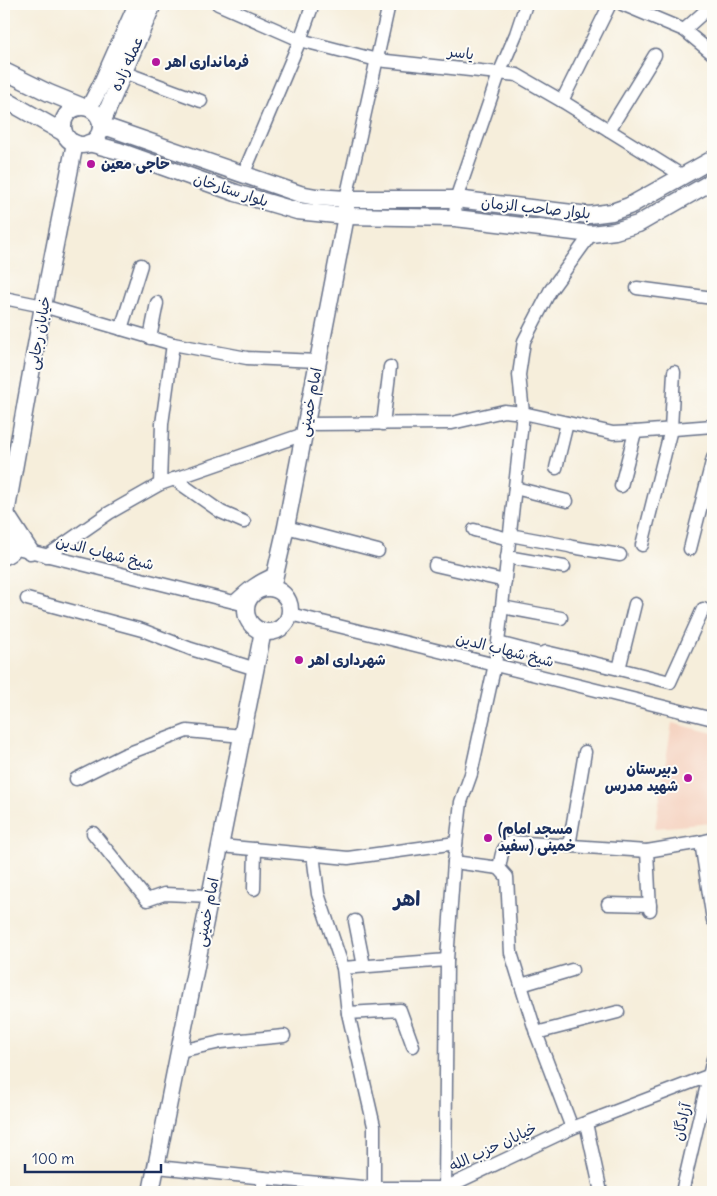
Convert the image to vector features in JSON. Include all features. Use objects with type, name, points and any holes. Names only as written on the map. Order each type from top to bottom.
[{"type":"main road","name":"عمله زاده","points":[[85,107],[102,86],[137,4]]},
{"type":"main road","name":"عمله زاده","points":[[101,125],[153,4]]},
{"type":"main road","points":[[4,71],[49,93],[85,107],[95,112],[101,125],[100,133],[96,139],[76,140],[63,126],[64,118],[74,108],[85,107]]},
{"type":"main road","name":"بلوار ستارخان","points":[[4,99],[76,140],[119,151],[236,193],[297,211],[346,216]]},
{"type":"main road","name":"بلوار ستارخان","points":[[101,125],[300,194],[316,197],[346,198]]},
{"type":"main road","name":"خیابان رجایی","points":[[5,522],[43,306],[76,140]]},
{"type":"main road","name":"بلوار صاحب الزمان","points":[[346,198],[456,200],[589,215],[612,212],[629,206],[713,159]]},
{"type":"main road","name":"بلوار صاحب الزمان","points":[[346,216],[454,218],[591,234],[615,231],[638,224],[713,181]]},
{"type":"main road","name":"امام خمینی","points":[[274,581],[346,216],[346,198]]},
{"type":"main road","points":[[5,522],[30,551]]},
{"type":"main road","points":[[5,522],[7,530],[14,538],[9,551]]},
{"type":"main road","points":[[274,581],[288,600],[290,614],[283,626],[270,632],[257,629],[252,625],[240,604],[249,599],[253,593],[266,588],[274,581]]},
{"type":"main road","name":"امام خمینی","points":[[151,1192],[264,631]]},
{"type":"street","name":"یاسر","points":[[220,4],[300,40],[378,60],[517,75],[683,176]]},
{"type":"street","points":[[243,175],[300,40],[313,4]]},
{"type":"street","points":[[346,198],[390,4]]},
{"type":"street","points":[[454,218],[456,200],[499,74],[526,4]]},
{"type":"street","points":[[562,102],[610,4]]},
{"type":"street","points":[[622,4],[638,7],[684,30],[713,54]]},
{"type":"street","points":[[684,30],[713,4]]},
{"type":"street","points":[[609,130],[655,55]]},
{"type":"street","points":[[123,72],[201,101]]},
{"type":"street","points":[[445,1190],[447,960],[454,862],[461,802],[471,774],[498,643],[523,413],[519,375],[524,341],[550,292],[591,234]]},
{"type":"street","points":[[121,329],[141,265]]},
{"type":"street","points":[[636,288],[713,298]]},
{"type":"street","points":[[4,298],[43,306],[173,344],[247,358],[318,361]]},
{"type":"street","points":[[150,338],[157,303]]},
{"type":"street","points":[[160,484],[162,424],[173,344]]},
{"type":"street","points":[[383,424],[390,367]]},
{"type":"street","points":[[642,545],[670,429],[674,372]]},
{"type":"street","points":[[47,556],[108,513],[160,484],[305,429],[383,424],[452,423],[504,411],[523,413],[613,433],[713,426]]},
{"type":"street","points":[[556,468],[567,423]]},
{"type":"street","points":[[621,486],[635,432]]},
{"type":"street","points":[[690,549],[713,458]]},
{"type":"street","points":[[174,479],[221,512],[244,522]]},
{"type":"street","points":[[515,488],[567,501]]},
{"type":"street","points":[[286,527],[378,551]]},
{"type":"street","points":[[474,530],[620,555]]},
{"type":"street","name":"شیخ شهاب الدین","points":[[9,551],[30,551],[240,604]]},
{"type":"street","points":[[507,557],[564,567]]},
{"type":"street","points":[[435,565],[504,581]]},
{"type":"street","points":[[27,599],[142,630],[191,649],[256,669]]},
{"type":"street","points":[[620,669],[636,604]]},
{"type":"street","points":[[502,607],[561,618]]},
{"type":"street","points":[[498,643],[540,654],[546,652],[670,682],[703,609]]},
{"type":"street","name":"شیخ شهاب الدین","points":[[290,614],[713,719]]},
{"type":"street","points":[[76,779],[124,755],[187,731],[243,736]]},
{"type":"street","points":[[569,846],[585,752]]},
{"type":"street","points":[[93,833],[147,900],[164,894],[210,896]]},
{"type":"street","points":[[499,868],[502,851],[511,842],[647,851],[713,839]]},
{"type":"street","points":[[700,842],[713,920]]},
{"type":"street","points":[[221,846],[348,858],[456,843]]},
{"type":"street","points":[[254,849],[254,889]]},
{"type":"street","points":[[608,904],[650,907],[647,851]]},
{"type":"street","points":[[313,854],[318,894],[343,968],[348,1013],[374,1126],[374,1188]]},
{"type":"street","points":[[454,862],[499,868],[507,877],[511,953],[536,1033],[572,1128]]},
{"type":"street","points":[[355,921],[364,966]]},
{"type":"street","points":[[343,968],[447,960]]},
{"type":"street","points":[[521,985],[572,970]]},
{"type":"street","points":[[348,1013],[400,1010],[413,1046]]},
{"type":"street","points":[[536,1033],[618,1012]]},
{"type":"street","points":[[180,1051],[221,1042],[284,1036]]},
{"type":"street","name":"آزادگان","points":[[682,1192],[711,1075],[713,1059]]},
{"type":"street","name":"خیابان حزب الله","points":[[156,1167],[374,1188],[445,1190],[572,1128],[711,1075]]},
{"type":"street","points":[[586,1123],[600,1192]]},
{"type":"street","points":[[262,1192],[264,1178]]},
{"type":"shaded area","name":"دبیرستان شهید مدرس","points":[[672,723],[713,733],[713,823],[655,828]]},
{"type":"place","name":"فرمانداری اهر","points":[[156,62]]},
{"type":"place","name":"حاجی معین","points":[[91,164]]},
{"type":"place","name":"شهرداری اهر","points":[[299,660]]},
{"type":"place","name":"دبیرستان شهید مدرس","points":[[688,778]]},
{"type":"place","name":"(مسجد امام خمینی (سفید","points":[[488,838]]},
{"type":"district","name":"اهر","points":[[407,899]]}]
